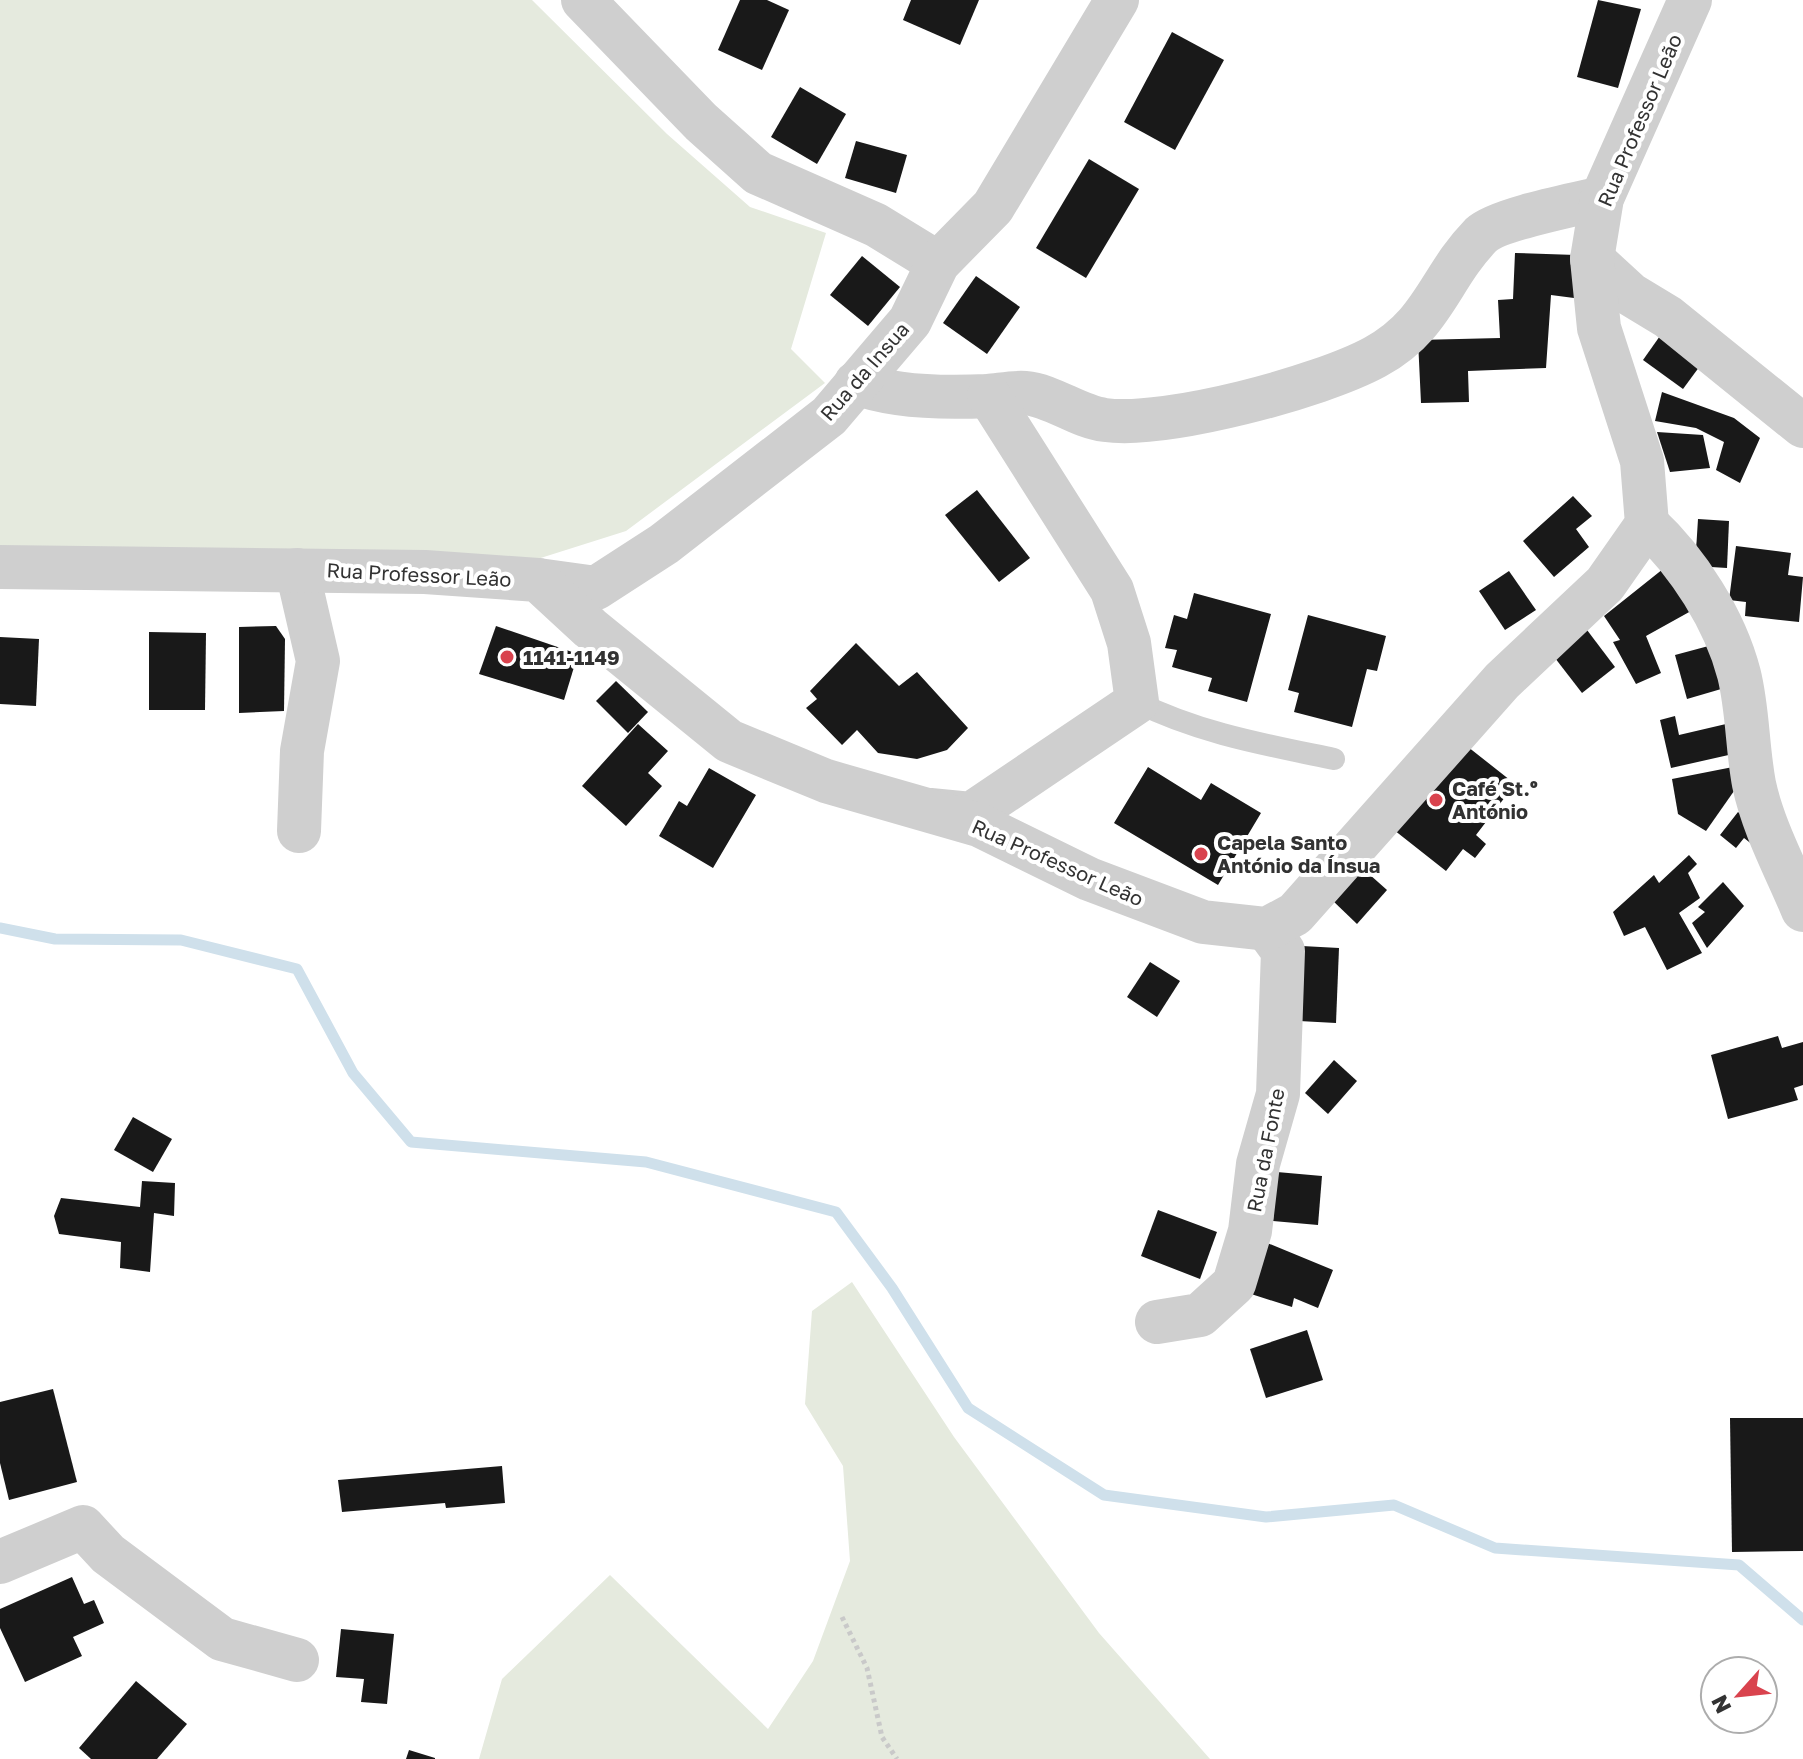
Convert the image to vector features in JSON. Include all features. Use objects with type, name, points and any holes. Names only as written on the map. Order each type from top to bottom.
[{"type":"street","points":[[583,0],[701,122],[758,173],[876,225],[938,263]]},
{"type":"street","name":"Rua da Insua","points":[[538,580],[596,588],[664,544],[829,416],[910,321],[938,263],[993,207],[1117,0]]},
{"type":"street","name":"Rua Professor Leão","points":[[1647,524],[1642,461],[1599,328],[1592,259],[1602,198],[1690,0]]},
{"type":"street","points":[[856,383],[874,390],[989,396],[1026,393],[1104,420],[1155,418],[1238,404],[1315,382],[1375,357],[1421,324],[1483,233],[1543,212],[1602,198]]},
{"type":"street","points":[[1592,259],[1630,294],[1668,317],[1803,426]]},
{"type":"street","points":[[924,809],[971,814],[1137,702],[1129,643],[1112,590],[989,396]]},
{"type":"street","points":[[1267,929],[1295,914],[1502,681],[1605,584],[1647,524],[1664,540],[1720,621],[1739,673],[1754,784],[1772,839],[1803,910]]},
{"type":"street","name":"Rua Professor Leão","points":[[0,567],[425,572],[538,580],[590,628],[729,741],[826,781],[979,825],[1089,879],[1203,922],[1267,929]]},
{"type":"street","points":[[297,570],[318,661],[302,751],[299,831]]},
{"type":"street","name":"Rua da Fonte","points":[[1157,1322],[1200,1315],[1234,1284],[1250,1231],[1258,1164],[1278,1094],[1283,951],[1267,929]]},
{"type":"street","points":[[0,1562],[83,1527],[108,1554],[222,1639],[297,1660]]},
{"type":"lane","points":[[1137,702],[1165,717],[1230,736],[1334,759]]},
{"type":"path","points":[[842,1617],[867,1668],[882,1737],[897,1759]]},
{"type":"shaded area","points":[[0,0],[532,0],[667,134],[750,207],[826,233],[791,349],[825,383],[626,531],[528,562],[0,559]]},
{"type":"shaded area","points":[[852,1282],[954,1437],[1099,1633],[1210,1759],[479,1759],[502,1679],[610,1575],[768,1729],[813,1661],[850,1561],[843,1466],[805,1404],[812,1311]]},
{"type":"building","points":[[740,0],[767,0],[789,10],[762,70],[718,50]]},
{"type":"building","points":[[911,0],[979,0],[960,45],[903,20]]},
{"type":"building","points":[[1598,0],[1641,9],[1618,88],[1577,77]]},
{"type":"building","points":[[1172,32],[1224,60],[1175,150],[1124,122]]},
{"type":"building","points":[[800,87],[846,114],[817,164],[771,137]]},
{"type":"building","points":[[856,141],[907,155],[896,193],[845,178]]},
{"type":"building","points":[[1089,159],[1139,189],[1086,278],[1036,248]]},
{"type":"building","points":[[1515,253],[1576,255],[1574,298],[1551,295],[1546,368],[1468,371],[1469,402],[1421,403],[1418,340],[1500,338],[1498,300],[1513,299]]},
{"type":"building","points":[[862,256],[900,287],[868,326],[830,295]]},
{"type":"building","points":[[976,276],[1020,307],[987,354],[943,323]]},
{"type":"building","points":[[1667,326],[1708,355],[1683,389],[1643,360]]},
{"type":"building","points":[[1662,392],[1734,418],[1760,438],[1740,483],[1716,470],[1724,442],[1696,428],[1655,421]]},
{"type":"building","points":[[1657,432],[1703,435],[1710,468],[1670,472]]},
{"type":"building","points":[[977,490],[1030,558],[999,582],[945,515]]},
{"type":"building","points":[[1573,496],[1592,516],[1576,529],[1589,547],[1554,577],[1523,541]]},
{"type":"building","points":[[1698,519],[1729,521],[1727,568],[1695,566]]},
{"type":"building","points":[[1736,546],[1791,553],[1788,575],[1803,577],[1799,622],[1745,616],[1746,602],[1729,600]]},
{"type":"building","points":[[1663,569],[1691,611],[1646,636],[1661,673],[1636,684],[1613,642],[1620,640],[1604,616]]},
{"type":"building","points":[[1509,571],[1536,610],[1505,630],[1479,591]]},
{"type":"building","points":[[1194,593],[1271,614],[1247,702],[1208,691],[1212,678],[1172,667],[1177,650],[1165,648],[1174,615],[1187,619]]},
{"type":"building","points":[[1308,615],[1386,636],[1377,671],[1367,669],[1352,727],[1294,712],[1299,693],[1288,690]]},
{"type":"building","points":[[276,626],[285,639],[284,711],[239,713],[239,627]]},
{"type":"building","points":[[496,626],[578,654],[564,700],[479,674]]},
{"type":"building","points":[[1584,626],[1615,667],[1582,693],[1555,658]]},
{"type":"building","points":[[149,632],[206,633],[205,710],[149,710]]},
{"type":"building","points":[[0,637],[39,639],[36,706],[0,704]]},
{"type":"building","points":[[856,643],[899,686],[917,672],[968,728],[947,750],[917,759],[878,753],[857,730],[842,745],[806,708],[817,699],[810,691]]},
{"type":"building","points":[[1716,644],[1728,687],[1687,699],[1675,655]]},
{"type":"building","points":[[616,681],[648,712],[628,733],[596,701]]},
{"type":"building","points":[[1675,716],[1679,735],[1726,724],[1733,754],[1671,768],[1660,720]]},
{"type":"building","points":[[638,724],[668,751],[648,773],[662,786],[626,826],[582,786]]},
{"type":"building","points":[[1463,743],[1515,784],[1476,835],[1486,844],[1475,858],[1463,849],[1446,871],[1394,830]]},
{"type":"building","points":[[1738,766],[1734,791],[1706,831],[1678,814],[1672,779]]},
{"type":"building","name":"Capela Santo António da Ínsua","points":[[1148,767],[1201,800],[1211,783],[1261,813],[1218,885],[1114,823]]},
{"type":"building","points":[[709,768],[756,795],[713,868],[659,836],[679,801],[687,806]]},
{"type":"building","points":[[1738,812],[1763,832],[1753,845],[1744,838],[1736,848],[1720,835]]},
{"type":"building","points":[[1689,855],[1697,864],[1688,873],[1700,898],[1679,913],[1702,953],[1667,970],[1645,927],[1624,936],[1613,912],[1654,875],[1659,883]]},
{"type":"building","points":[[1360,866],[1387,890],[1357,924],[1331,899]]},
{"type":"building","points":[[1723,882],[1744,906],[1707,948],[1692,923],[1705,912],[1698,907]]},
{"type":"building","points":[[1302,946],[1339,948],[1336,1023],[1299,1021]]},
{"type":"building","points":[[1150,962],[1180,981],[1157,1017],[1127,997]]},
{"type":"building","points":[[1778,1036],[1782,1048],[1803,1042],[1803,1085],[1794,1088],[1798,1100],[1728,1119],[1711,1055]]},
{"type":"building","points":[[1334,1060],[1357,1081],[1328,1114],[1305,1093]]},
{"type":"building","points":[[133,1117],[172,1139],[153,1172],[114,1150]]},
{"type":"building","points":[[1277,1172],[1322,1176],[1318,1225],[1273,1221]]},
{"type":"building","points":[[142,1181],[175,1183],[174,1216],[154,1213],[150,1272],[120,1268],[121,1242],[59,1234],[54,1216],[61,1198],[140,1207]]},
{"type":"building","points":[[1158,1210],[1217,1232],[1200,1279],[1141,1256]]},
{"type":"building","points":[[1265,1242],[1333,1270],[1318,1308],[1294,1298],[1292,1307],[1248,1293]]},
{"type":"building","points":[[1307,1330],[1323,1380],[1266,1398],[1250,1349]]},
{"type":"building","points":[[53,1389],[77,1482],[9,1500],[0,1463],[0,1402]]},
{"type":"building","points":[[1730,1418],[1803,1418],[1803,1551],[1732,1552]]},
{"type":"building","points":[[502,1466],[505,1503],[446,1508],[445,1503],[342,1512],[338,1480]]},
{"type":"building","points":[[72,1577],[84,1604],[94,1600],[104,1623],[73,1637],[82,1656],[25,1682],[0,1628],[0,1609]]},
{"type":"building","points":[[341,1629],[394,1634],[387,1704],[361,1702],[364,1679],[336,1677]]},
{"type":"building","points":[[136,1681],[187,1724],[157,1759],[91,1759],[79,1748]]},
{"type":"building","points":[[409,1750],[435,1758],[435,1759],[406,1759]]},
{"type":"waterway","points":[[0,928],[55,939],[181,940],[297,969],[353,1073],[411,1142],[646,1162],[836,1212],[892,1288],[968,1408],[1104,1495],[1266,1517],[1394,1505],[1495,1548],[1739,1565],[1803,1620]]},
{"type":"place","name":"1141-1149","points":[[507,657]]},
{"type":"place","name":"Café St.º António","points":[[1436,800]]},
{"type":"place","name":"Capela Santo António da Ínsua","points":[[1201,854]]}]
